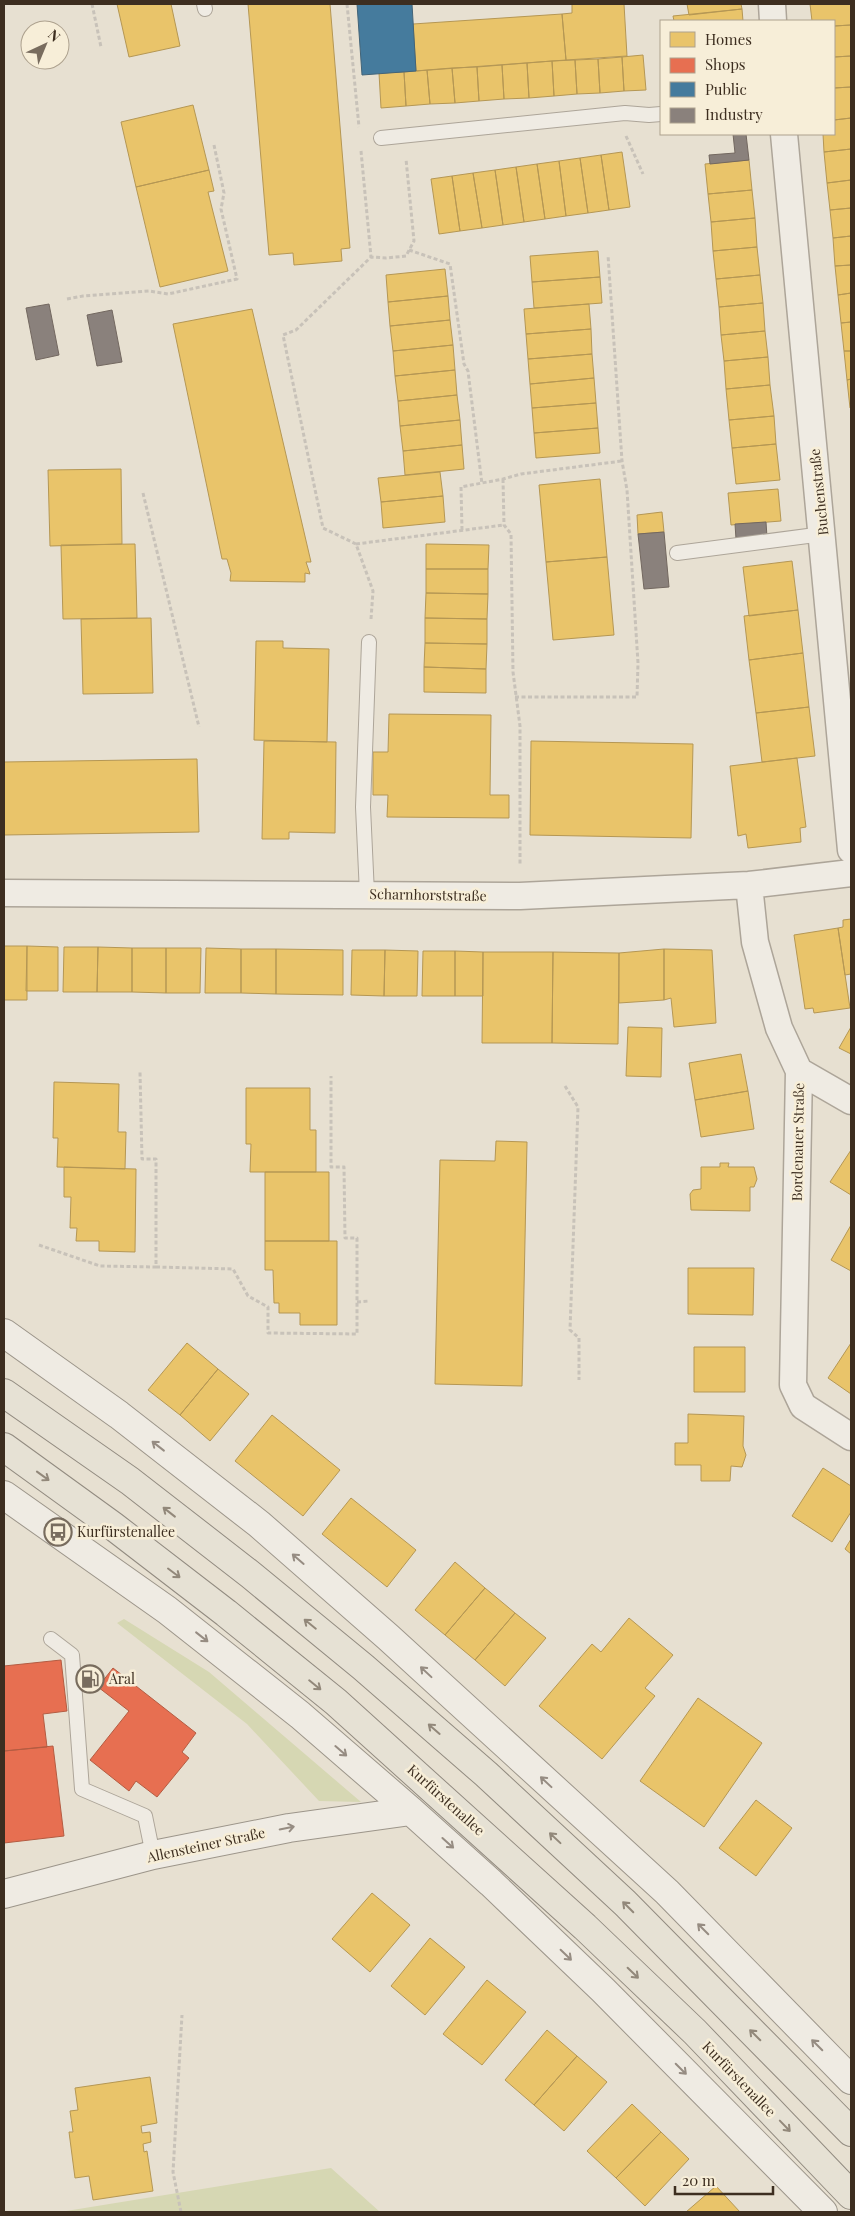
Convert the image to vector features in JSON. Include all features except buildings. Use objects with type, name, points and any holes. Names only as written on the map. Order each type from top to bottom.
[{"type":"main road","points":[[4,1333],[119,1415],[259,1524],[388,1637],[666,1892],[851,2080]]},
{"type":"main road","points":[[4,1393],[130,1481],[251,1575],[363,1667],[479,1768],[590,1871],[851,2132]]},
{"type":"main road","name":"Kurfürstenallee","points":[[4,1448],[143,1549],[336,1702],[560,1904],[694,2032],[851,2195]]},
{"type":"main road","points":[[4,1495],[168,1610],[300,1715],[411,1811],[491,1883],[603,1990],[824,2212]]},
{"type":"main road","name":"Allensteiner Straße","points":[[4,1894],[153,1855],[289,1828],[411,1811]]},
{"type":"street","points":[[772,4],[773,20]]},
{"type":"street","name":"Buchenstraße","points":[[784,135],[823,534],[851,850]]},
{"type":"street","name":"Scharnhorststraße","points":[[4,893],[520,896],[749,885],[851,873]]},
{"type":"street","name":"Bordenauer Straße","points":[[749,885],[754,942],[779,1028],[799,1071],[793,1385],[803,1406],[851,1437]]},
{"type":"street","points":[[799,1071],[851,1101]]},
{"type":"lane","points":[[381,138],[625,113],[660,114]]},
{"type":"lane","points":[[677,553],[823,534]]},
{"type":"lane","points":[[367,894],[363,807],[369,642]]},
{"type":"lane","points":[[51,1639],[72,1655],[82,1789],[145,1816],[153,1855]]},
{"type":"path","points":[[92,4],[101,47]]},
{"type":"path","points":[[624,131],[642,174]]},
{"type":"path","points":[[67,299],[149,291],[168,294],[237,279],[221,208],[224,193],[214,144]]},
{"type":"path","points":[[406,159],[414,241],[406,256],[371,257],[296,330],[283,335],[323,528],[356,544],[504,525]]},
{"type":"path","points":[[409,250],[450,264],[464,364],[468,371],[482,484]]},
{"type":"path","points":[[515,697],[637,697],[638,663],[627,490],[622,462],[608,255]]},
{"type":"path","points":[[462,530],[461,487],[503,480],[521,474],[622,462]]},
{"type":"path","points":[[503,480],[504,525],[512,534],[513,672],[520,726],[520,896]]},
{"type":"path","points":[[143,493],[199,726]]},
{"type":"path","points":[[356,544],[373,591],[369,642]]},
{"type":"path","points":[[140,1072],[142,1159],[156,1159],[156,1267]]},
{"type":"path","points":[[39,1245],[100,1266],[233,1269],[248,1296],[268,1307],[268,1333],[357,1334],[357,1238],[345,1238],[344,1167],[331,1167],[331,1076]]},
{"type":"path","points":[[565,1086],[578,1107],[570,1330],[579,1338],[579,1380]]},
{"type":"path","points":[[357,1302],[368,1301]]},
{"type":"path","points":[[181,2212],[174,2172],[182,2015]]},
{"type":"green space","points":[[124,1619],[209,1672],[361,1802],[319,1801],[247,1724],[117,1623]]},
{"type":"green space","points":[[331,2168],[380,2212],[60,2212]]},
{"type":"place","name":"Kurfürstenallee","points":[[58,1532]]},
{"type":"place","name":"Aral","points":[[90,1679]]}]
